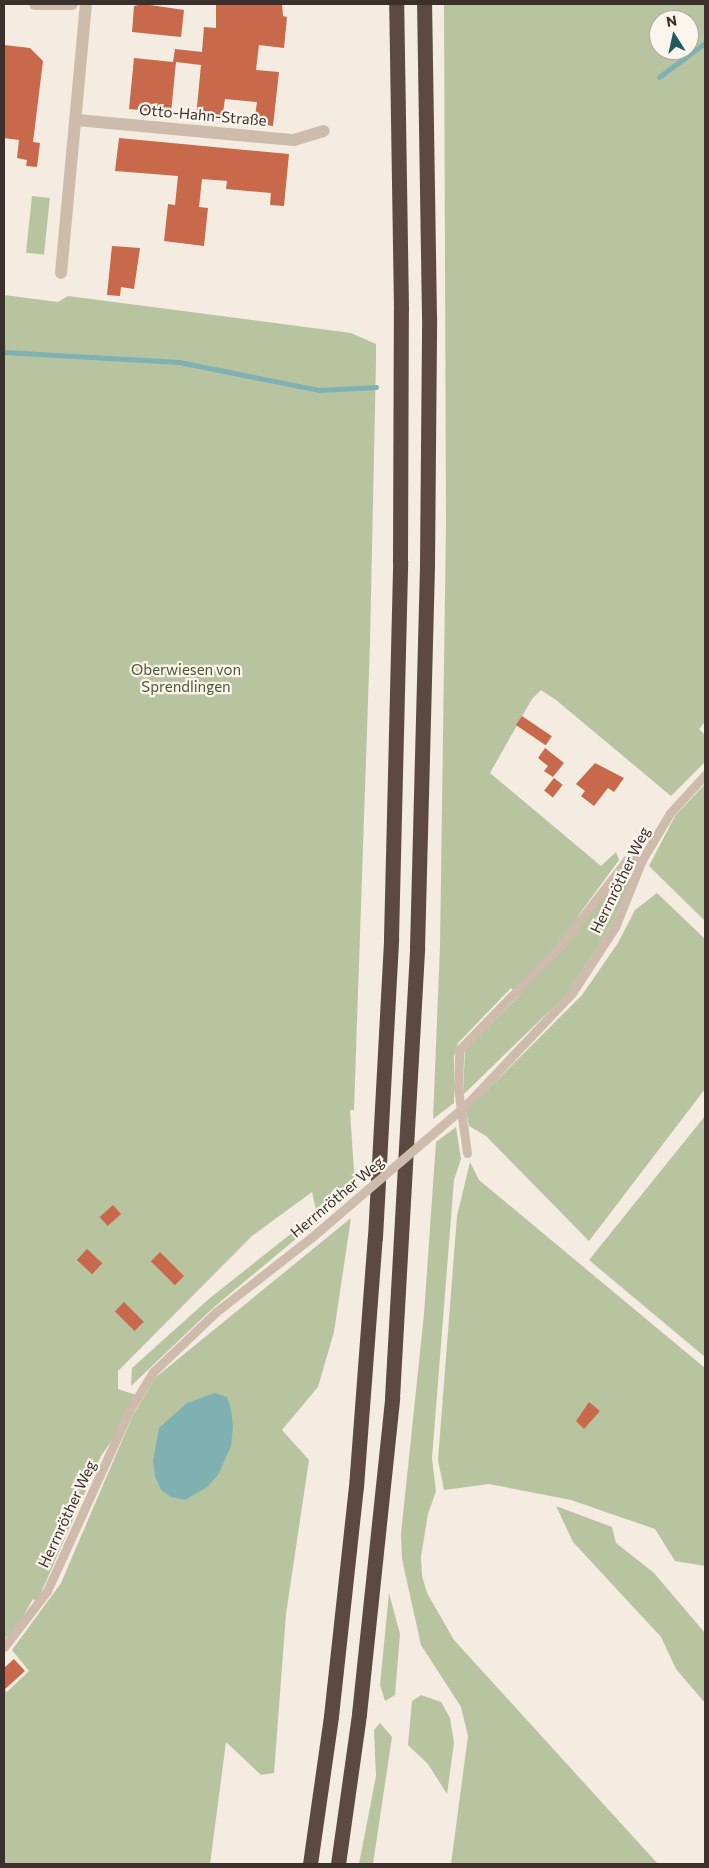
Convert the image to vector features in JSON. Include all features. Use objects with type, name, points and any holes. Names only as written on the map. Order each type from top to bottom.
[{"type":"highway","points":[[310,1864],[331,1716],[356,1487],[375,1237],[391,938],[401,318],[396,4]]},
{"type":"highway","points":[[338,1864],[359,1714],[392,1398],[418,948],[427,564],[429,317],[424,4]]},
{"type":"street","points":[[35,4],[72,4]]},
{"type":"street","points":[[61,273],[77,120],[86,4]]},
{"type":"street","name":"Otto-Hahn-Straße","points":[[77,120],[294,140],[324,131]]},
{"type":"lane","name":"Herrnröther Weg","points":[[4,1648],[47,1591],[129,1411],[153,1372],[216,1312],[312,1237],[467,1104],[572,993],[616,926],[642,860],[670,813],[705,775]]},
{"type":"lane","points":[[467,1153],[458,1088],[459,1050],[560,946],[627,860],[642,860]]},
{"type":"green space","points":[[444,4],[705,4],[705,722],[699,729],[705,735],[705,762],[671,796],[556,700],[541,690],[532,699],[490,773],[601,866],[616,852],[619,860],[578,916],[585,919],[630,866],[630,884],[611,926],[567,994],[463,1095],[465,1050],[519,996],[511,988],[458,1043],[454,1056],[454,1103],[433,1119],[440,946],[446,523]]},
{"type":"green space","points":[[32,196],[50,198],[44,255],[26,253]]},
{"type":"green space","name":"Oberwiesen von Sprendlingen","points":[[4,295],[58,302],[68,296],[351,333],[376,344],[376,361],[370,643],[354,1110],[350,1110],[355,1188],[318,1219],[312,1192],[252,1236],[118,1371],[118,1389],[142,1397],[101,1456],[37,1602],[33,1599],[16,1629],[4,1639]]},
{"type":"green space","points":[[705,784],[705,921],[649,866],[675,816]]},
{"type":"green space","points":[[657,893],[705,939],[705,1089],[589,1241],[486,1136],[469,1126],[466,1111],[582,995],[618,943],[635,910]]},
{"type":"green space","points":[[705,1116],[705,1357],[589,1260]]},
{"type":"green space","points":[[456,1127],[461,1159],[454,1180],[432,1458],[436,1491],[428,1514],[421,1556],[422,1576],[427,1593],[454,1640],[658,1864],[451,1864],[468,1736],[461,1707],[421,1645],[402,1559],[401,1534],[424,1314],[436,1142]]},
{"type":"green space","points":[[470,1162],[479,1180],[705,1368],[705,1566],[675,1561],[655,1529],[571,1500],[489,1484],[444,1490],[438,1460],[457,1216]]},
{"type":"green space","points":[[312,1217],[316,1222],[213,1308],[131,1386],[132,1368],[210,1298]]},
{"type":"green space","points":[[351,1218],[334,1332],[318,1387],[282,1430],[309,1460],[286,1614],[274,1773],[261,1775],[226,1742],[210,1864],[4,1864],[4,1689],[7,1692],[29,1671],[12,1650],[61,1583],[133,1415],[156,1377]]},
{"type":"green space","points":[[556,1506],[612,1527],[616,1543],[654,1573],[705,1633],[705,1703],[676,1669],[661,1637],[573,1542]]},
{"type":"green space","points":[[389,1593],[400,1634],[395,1695],[385,1701],[380,1685]]},
{"type":"green space","points":[[421,1695],[441,1702],[450,1718],[454,1743],[447,1794],[428,1764],[408,1745],[412,1701]]},
{"type":"green space","points":[[380,1723],[392,1737],[373,1864],[359,1864],[376,1776],[374,1730]]},
{"type":"water","points":[[215,1393],[227,1397],[231,1409],[233,1426],[231,1446],[218,1475],[207,1487],[185,1500],[171,1497],[161,1490],[155,1476],[153,1461],[159,1428],[187,1403]]},
{"type":"building","points":[[143,4],[184,10],[181,37],[132,32],[134,6]]},
{"type":"building","points":[[216,4],[282,4],[283,16],[287,17],[284,48],[259,45],[256,70],[279,72],[273,126],[254,123],[257,102],[225,99],[222,120],[196,117],[201,65],[176,62],[171,113],[129,109],[134,58],[173,62],[175,49],[202,52],[204,27],[216,28]]},
{"type":"building","points":[[4,45],[30,48],[43,61],[33,142],[40,143],[37,167],[26,166],[27,160],[17,158],[19,140],[4,138]]},
{"type":"building","points":[[119,138],[289,154],[284,206],[270,205],[271,193],[226,189],[227,181],[202,179],[199,207],[208,208],[204,246],[164,241],[168,204],[175,205],[178,176],[115,171]]},
{"type":"building","points":[[112,246],[140,248],[134,289],[121,287],[120,296],[107,295]]},
{"type":"building","points":[[522,716],[552,736],[546,745],[516,725]]},
{"type":"building","points":[[545,748],[564,763],[553,777],[544,771],[548,766],[538,758]]},
{"type":"building","points":[[595,763],[624,778],[614,792],[608,788],[594,806],[581,796],[585,791],[576,784]]},
{"type":"building","points":[[554,778],[563,785],[553,797],[544,791]]},
{"type":"building","points":[[113,1205],[121,1214],[108,1226],[100,1217]]},
{"type":"building","points":[[87,1249],[102,1263],[92,1274],[77,1260]]},
{"type":"building","points":[[160,1252],[184,1276],[175,1285],[151,1261]]},
{"type":"building","points":[[124,1302],[144,1322],[135,1331],[115,1311]]},
{"type":"building","points":[[589,1402],[600,1411],[584,1429],[576,1421]]},
{"type":"building","points":[[14,1659],[25,1671],[4,1690],[4,1668]]},
{"type":"waterway","points":[[659,77],[705,43]]},
{"type":"waterway","points":[[4,352],[179,362],[319,390],[376,387]]}]
